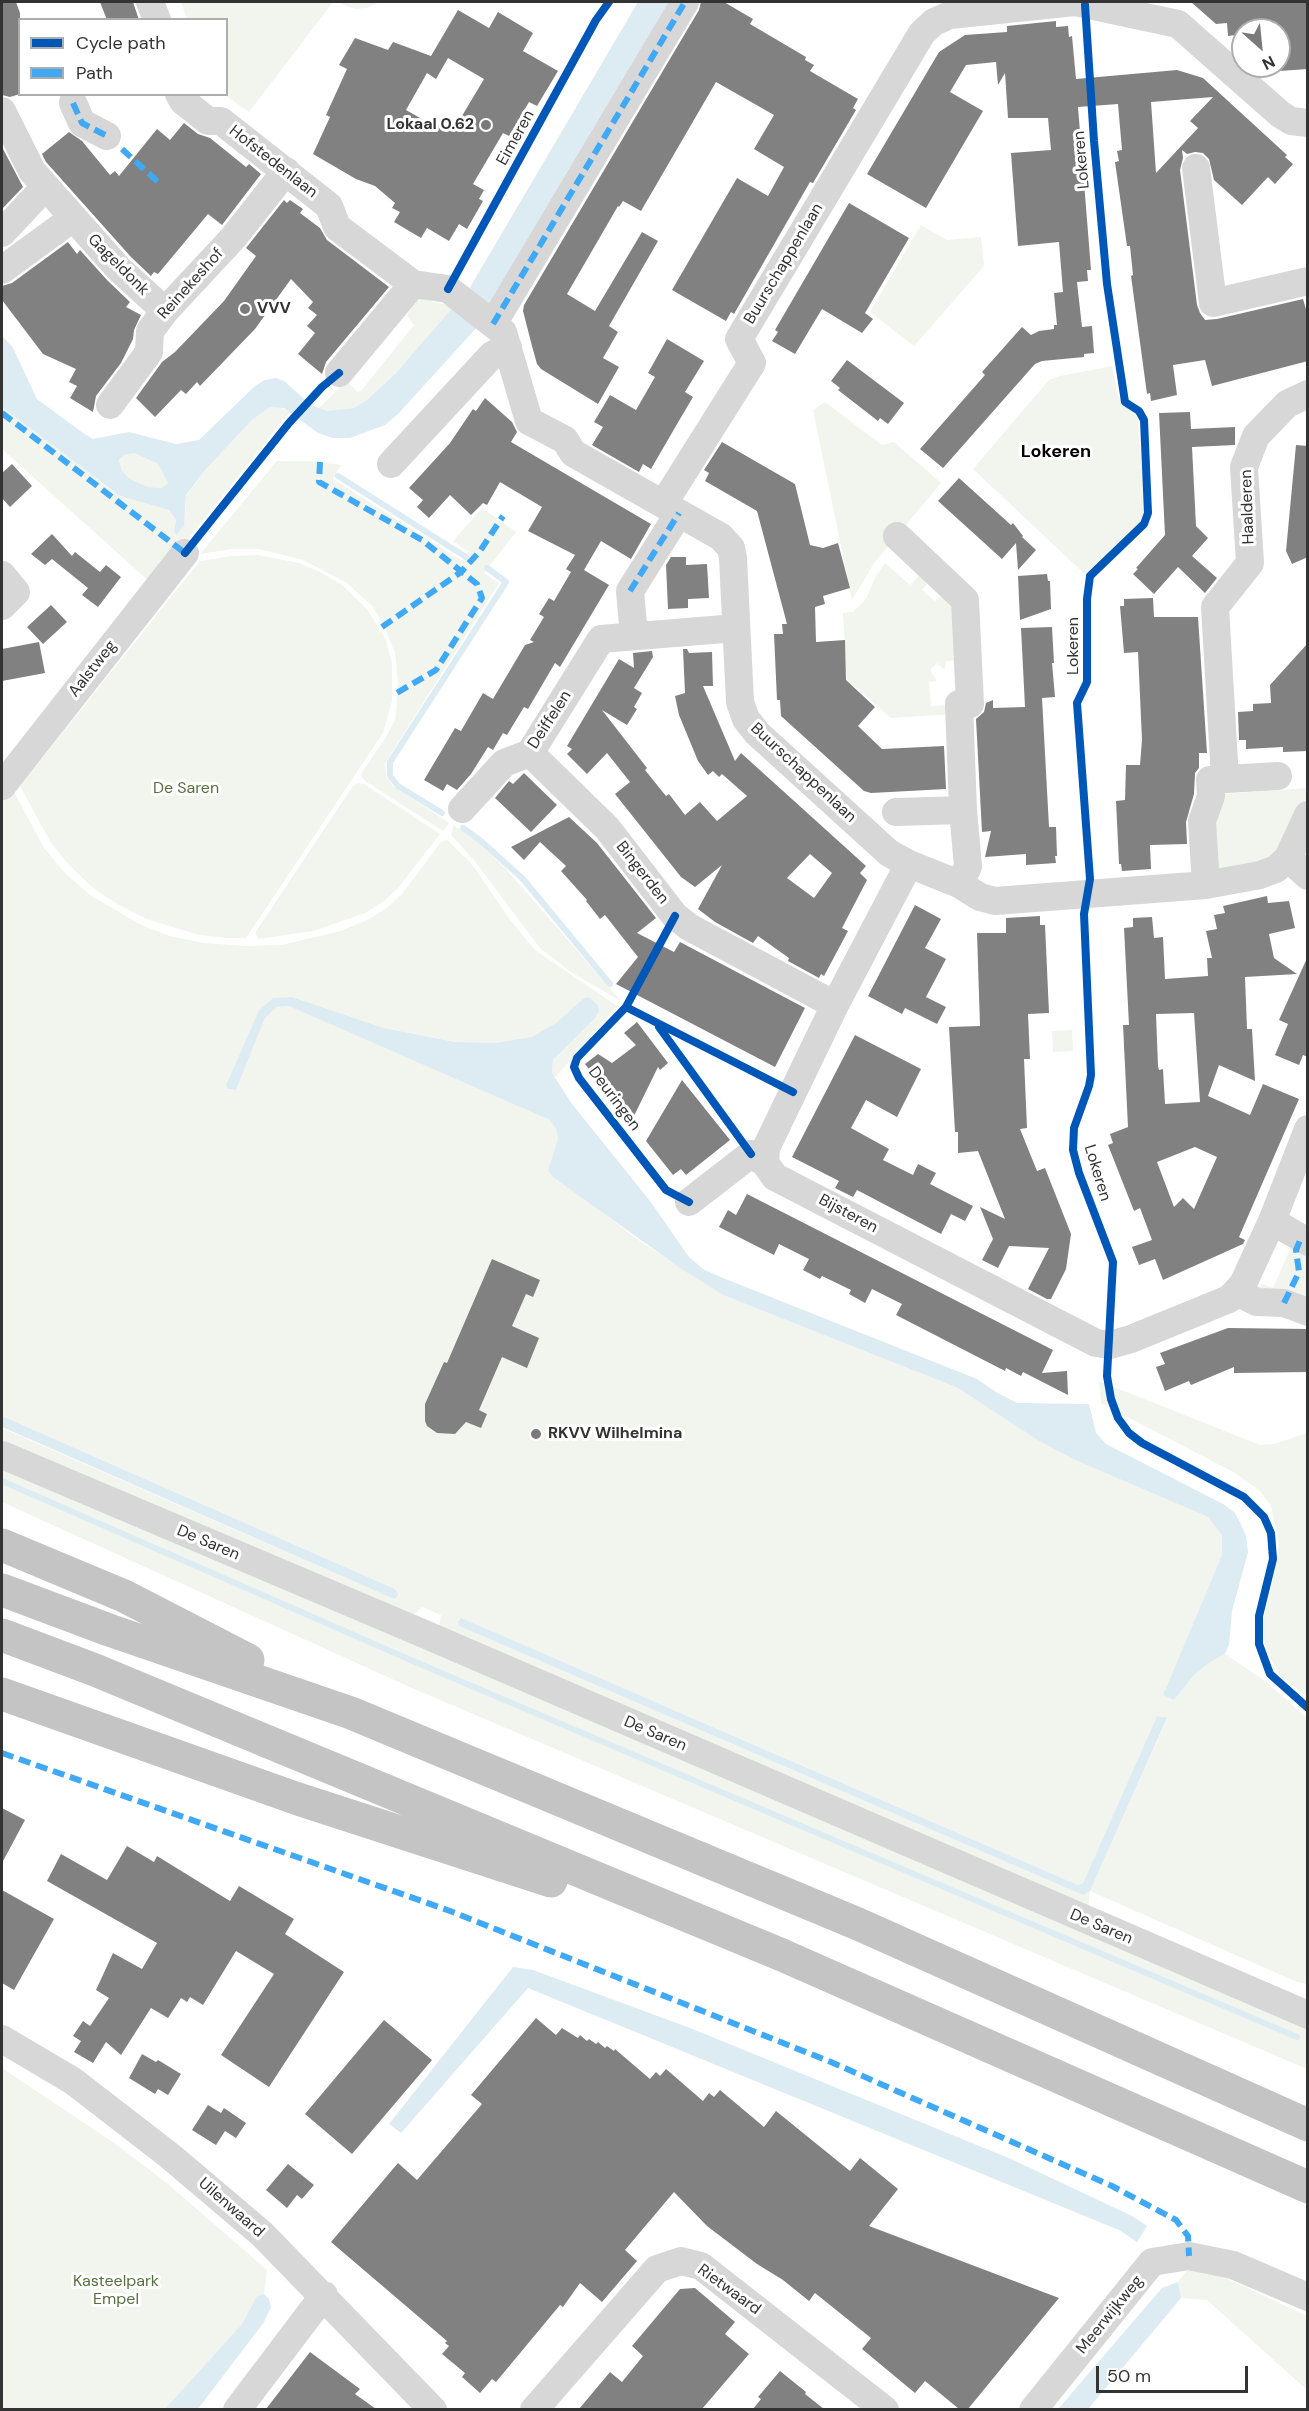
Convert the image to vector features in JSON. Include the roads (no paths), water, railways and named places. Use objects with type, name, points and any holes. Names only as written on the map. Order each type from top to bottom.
[{"type":"highway","points":[[2,1545],[124,1596],[351,1713]]},
{"type":"highway","points":[[2,1590],[109,1630],[351,1713],[858,1924],[1308,2125]]},
{"type":"highway","points":[[2,1635],[95,1670],[782,1955],[1308,2187]]},
{"type":"highway","points":[[2,1694],[298,1799],[782,1955]]},
{"type":"street","points":[[150,2],[156,18]]},
{"type":"street","points":[[391,464],[492,355],[500,335],[685,2]]},
{"type":"street","name":"Buurschappenlaan","points":[[1307,123],[1291,121],[1280,114],[1178,24],[1075,3],[950,15],[934,22],[922,33],[739,339],[752,363],[672,508],[721,537],[731,548],[740,702],[746,719],[757,733],[889,854],[909,864],[959,884],[980,897],[995,901],[1206,885],[1260,875],[1276,869],[1298,867],[1308,815]]},
{"type":"street","name":"Hofstedenlaan","points":[[180,96],[183,101],[208,120],[221,122],[286,171],[329,206],[337,227],[413,284]]},
{"type":"street","points":[[73,103],[82,123],[107,136]]},
{"type":"street","name":"Gageldonk","points":[[2,111],[32,171],[45,187],[119,268],[165,311]]},
{"type":"street","points":[[1196,168],[1213,303],[1308,281]]},
{"type":"street","name":"Reinekeshof","points":[[110,405],[148,352],[150,331],[165,311],[233,238],[286,171]]},
{"type":"street","points":[[2,233],[45,187]]},
{"type":"street","points":[[2,270],[73,218]]},
{"type":"street","points":[[339,373],[413,284],[448,289],[500,335],[529,421],[565,440],[573,453],[672,508],[630,591],[634,636]]},
{"type":"street","name":"Haalderen","points":[[1225,778],[1215,607],[1250,563],[1244,467],[1256,436],[1287,404],[1308,394]]},
{"type":"street","points":[[897,536],[965,600],[970,704],[960,704],[963,810],[968,867],[959,884]]},
{"type":"street","name":"Aalstweg","points":[[2,786],[185,553]]},
{"type":"street","points":[[2,575],[16,592],[2,606]]},
{"type":"street","name":"Deiffelen","points":[[462,809],[504,763],[530,753],[601,639],[736,628]]},
{"type":"street","name":"Bingerden","points":[[530,753],[607,828],[675,916],[689,927],[835,1005]]},
{"type":"street","points":[[1206,885],[1202,821],[1210,796],[1210,780],[1278,776]]},
{"type":"street","points":[[896,812],[963,810]]},
{"type":"street","points":[[765,1163],[765,1148],[835,1005],[909,864]]},
{"type":"street","name":"Bijsteren","points":[[765,1163],[775,1177],[1096,1343],[1110,1345],[1131,1339],[1229,1299],[1236,1292],[1243,1284],[1272,1221],[1308,1129]]},
{"type":"street","points":[[689,1202],[751,1154],[765,1163]]},
{"type":"street","points":[[1272,1221],[1308,1242]]},
{"type":"street","points":[[1236,1292],[1257,1302],[1284,1303],[1308,1312]]},
{"type":"street","name":"De Saren","points":[[2,1455],[422,1633],[1308,2015]]},
{"type":"street","name":"Uilenwaard","points":[[2,2039],[73,2081],[170,2156],[262,2234],[433,2409]]},
{"type":"street","name":"Meerwijkweg","points":[[1033,2409],[1152,2262],[1189,2256],[1233,2265],[1308,2297]]},
{"type":"street","name":"Rietwaard","points":[[534,2409],[657,2269],[681,2261],[700,2266],[885,2409]]},
{"type":"street","points":[[237,2409],[324,2295]]},
{"type":"waterway","points":[[338,476],[466,557]]},
{"type":"waterway","points":[[442,813],[398,786],[390,776],[390,762],[506,582],[487,568]]},
{"type":"waterway","points":[[463,828],[523,879],[610,984]]},
{"type":"waterway","points":[[2,1481],[413,1661],[1297,2037]]},
{"type":"place","name":"Lokaal 0.62","points":[[486,125]]},
{"type":"place","name":"VVV","points":[[245,309]]},
{"type":"place","name":"RKVV Wilhelmina","points":[[536,1434]]},
{"type":"district","name":"Lokeren","points":[[1056,452]]},
{"type":"park label","name":"Kasteelpark Empel","points":[[116,2291]]}]
